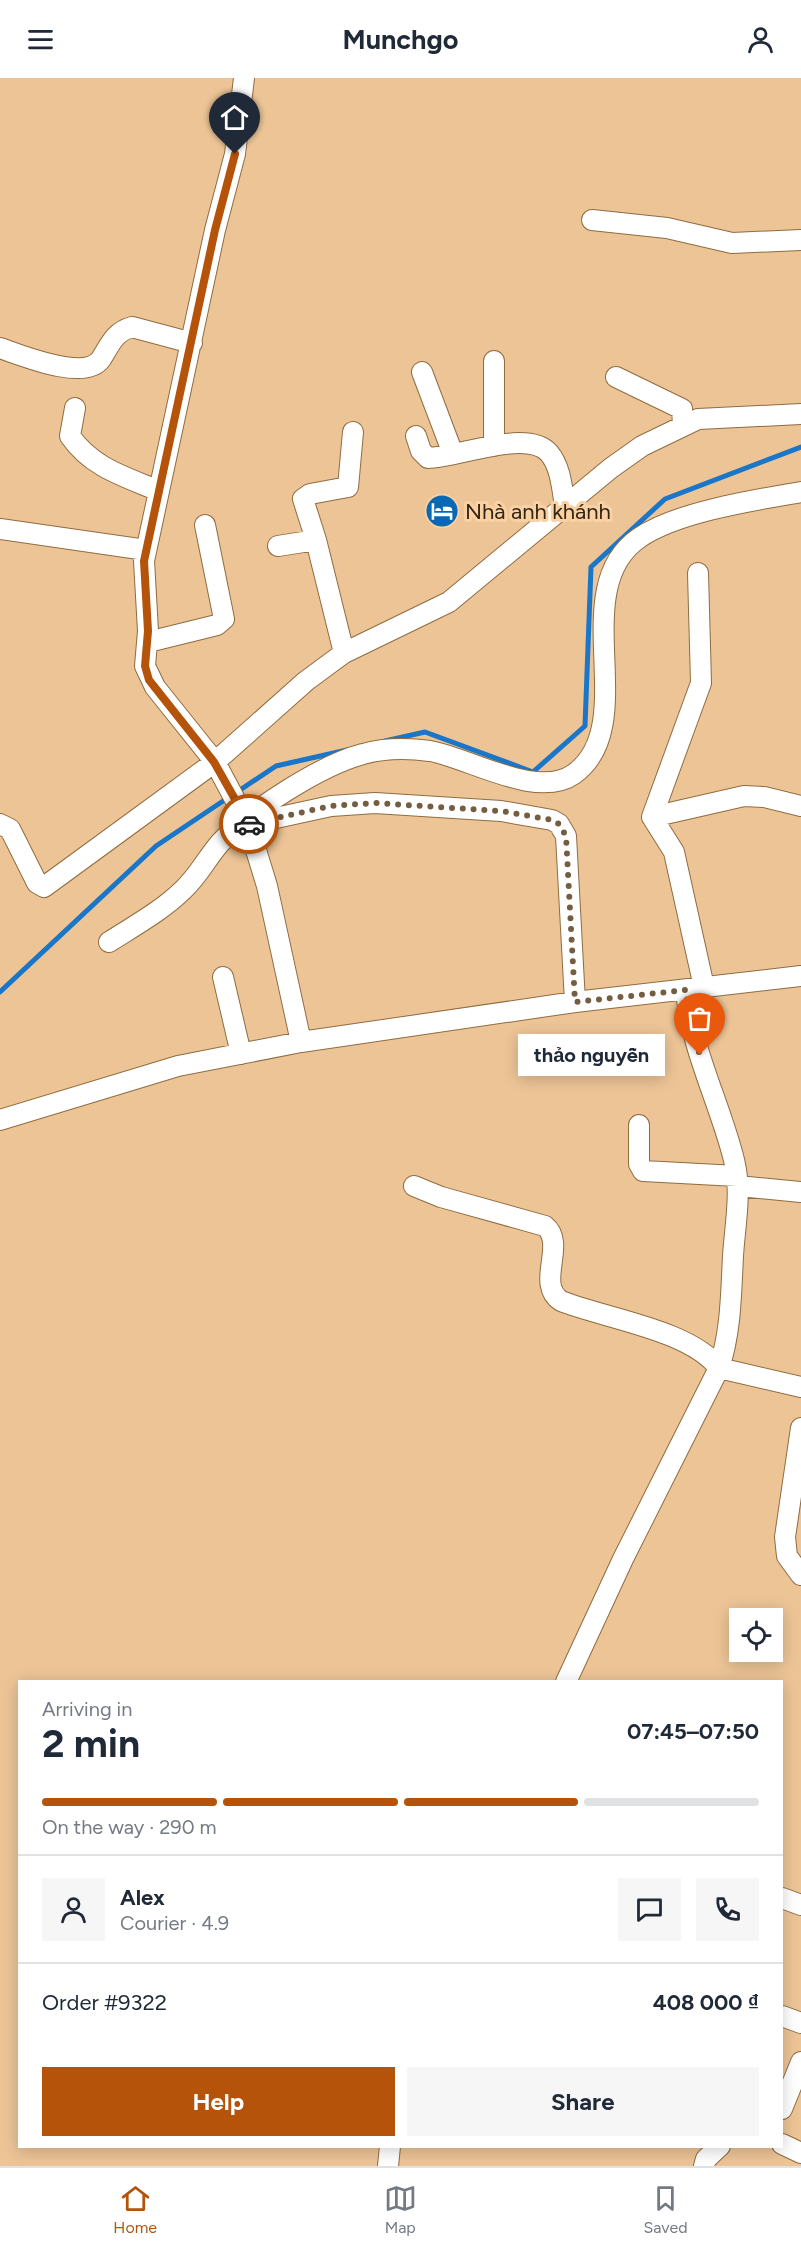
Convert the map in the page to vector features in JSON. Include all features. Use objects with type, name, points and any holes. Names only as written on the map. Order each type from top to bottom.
[{"type":"street","points":[[244,78],[235,154],[218,219],[146,550],[144,572],[148,642],[145,666],[149,680],[218,768],[245,817],[267,886],[301,1042]]},
{"type":"street","points":[[592,220],[667,228],[732,243],[801,240]]},
{"type":"street","points":[[0,348],[49,364],[85,369],[99,362],[116,335],[132,327],[192,343]]},
{"type":"street","points":[[495,361],[495,446]]},
{"type":"street","points":[[422,372],[453,454]]},
{"type":"street","points":[[616,377],[672,402],[682,409],[683,425]]},
{"type":"street","points":[[75,408],[70,436],[87,455],[104,469],[159,491]]},
{"type":"street","points":[[0,824],[10,829],[37,883],[44,887],[218,768],[306,681],[344,653],[449,602],[628,456],[683,425],[708,417],[801,414]]},
{"type":"street","points":[[344,653],[316,540],[303,499],[310,494],[348,487],[352,432]]},
{"type":"street","points":[[416,436],[424,457],[495,446],[526,444],[538,446],[549,453],[559,474],[565,506]]},
{"type":"street","points":[[109,942],[183,891],[220,843],[245,817],[322,771],[363,754],[383,750],[432,752],[533,782],[552,783],[573,774],[585,764],[600,741],[606,600],[615,563],[624,551],[638,538],[656,528],[689,517],[801,492]]},
{"type":"street","points":[[148,642],[217,625],[224,619],[205,525]]},
{"type":"street","points":[[0,529],[146,550]]},
{"type":"street","points":[[278,546],[316,540]]},
{"type":"street","points":[[652,817],[701,683],[698,573]]},
{"type":"street","points":[[652,817],[744,796],[774,799],[801,806]]},
{"type":"street","points":[[245,817],[375,803],[501,811],[552,820],[559,824],[566,836],[575,1002]]},
{"type":"street","points":[[567,1680],[623,1559],[719,1368],[725,1346],[732,1296],[737,1181],[727,1134],[693,1036],[695,988],[676,858],[668,839],[652,817]]},
{"type":"street","points":[[0,1120],[178,1066],[301,1042],[575,1002],[801,976]]},
{"type":"street","points":[[223,977],[241,1054]]},
{"type":"street","points":[[639,1125],[639,1164],[643,1171],[737,1181],[801,1192]]},
{"type":"street","points":[[414,1186],[441,1197],[545,1226],[552,1235],[551,1287],[555,1297],[572,1305],[678,1339],[709,1355],[719,1368],[801,1387]]},
{"type":"street","points":[[801,1428],[795,1516],[785,1537],[787,1556],[801,1575]]},
{"type":"street","points":[[783,1898],[801,1905]]},
{"type":"street","points":[[783,2016],[801,2023]]},
{"type":"street","points":[[783,2105],[793,2064]]},
{"type":"street","points":[[783,2144],[801,2153]]},
{"type":"street","points":[[388,2166],[390,2148]]},
{"type":"street","points":[[704,2166],[706,2159],[718,2148]]},
{"type":"waterway","points":[[385,741],[425,732],[533,772],[585,726],[591,567],[665,499],[801,447]]},
{"type":"waterway","points":[[237,792],[276,766],[347,750]]},
{"type":"waterway","points":[[0,992],[156,846],[229,797]]},
{"type":"way so far","points":[[249,824],[331,806],[375,803],[501,811],[552,820],[559,824],[566,836],[575,1002],[686,990],[690,1025],[700,1055]]},
{"type":"place","name":"Nhà anh khánh","points":[[442,511]]},
{"type":"place","name":"thảo nguyễn","points":[[700,1055]]},
{"type":"route","points":[[235,154],[215,230],[185,380],[144,561],[148,631],[145,666],[149,680],[214,762],[249,824]]}]
